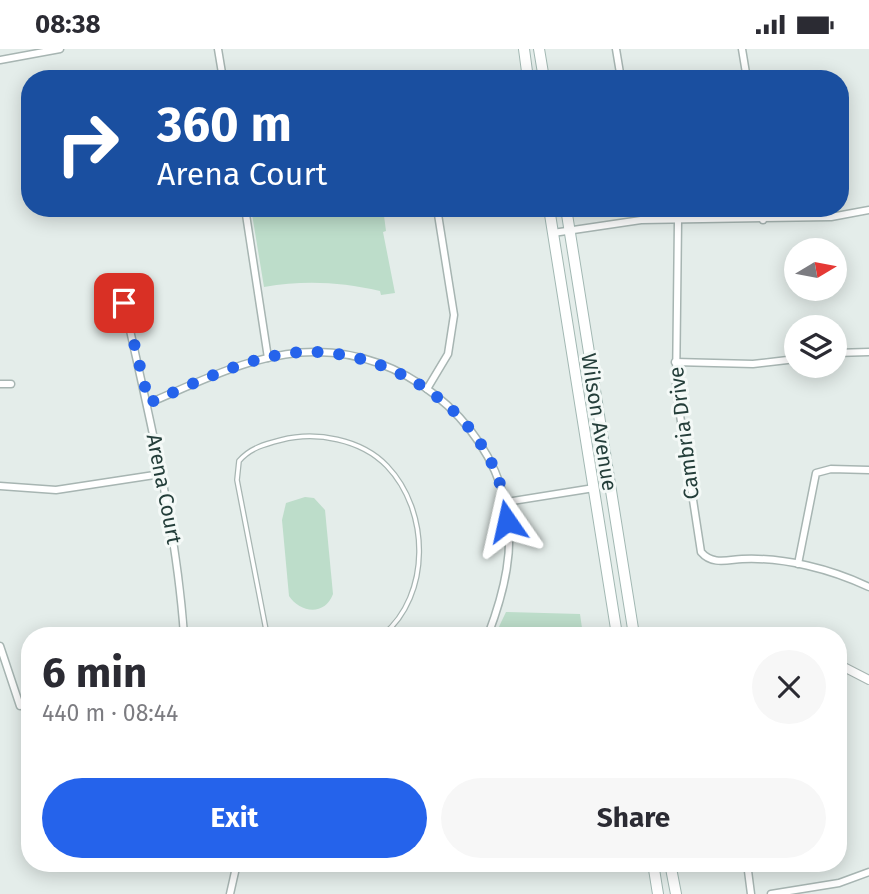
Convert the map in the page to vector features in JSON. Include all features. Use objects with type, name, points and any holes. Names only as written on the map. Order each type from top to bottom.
[{"type":"main road","points":[[524,49],[527,70]]},
{"type":"main road","points":[[539,49],[542,70]]},
{"type":"main road","name":"Wilson Avenue","points":[[550,217],[616,627]]},
{"type":"main road","name":"Wilson Avenue","points":[[567,217],[633,627]]},
{"type":"main road","points":[[654,872],[658,894]]},
{"type":"main road","points":[[672,872],[676,894]]},
{"type":"street","points":[[0,60],[60,49]]},
{"type":"street","points":[[218,49],[222,70]]},
{"type":"street","points":[[617,49],[620,70]]},
{"type":"street","points":[[742,49],[746,70]]},
{"type":"street","points":[[849,214],[869,210]]},
{"type":"street","points":[[245,217],[268,358]]},
{"type":"street","points":[[427,389],[448,354],[454,315],[438,217]]},
{"type":"street","points":[[553,233],[641,221],[831,217]]},
{"type":"street","name":"Cambria Drive","points":[[678,221],[676,389],[699,547],[706,558],[798,564]]},
{"type":"street","name":"Arena Court","points":[[124,303],[149,403],[178,563],[183,627]]},
{"type":"street","points":[[149,403],[268,358],[315,352],[360,358],[395,368],[456,413],[480,442],[495,471],[506,502],[509,549],[504,594],[491,627]]},
{"type":"street","points":[[847,353],[869,352]]},
{"type":"street","points":[[675,362],[753,364],[784,360]]},
{"type":"street","points":[[0,384],[11,384]]},
{"type":"street","points":[[869,471],[831,469],[816,473],[798,564],[869,587]]},
{"type":"street","points":[[0,487],[69,489],[161,474]]},
{"type":"street","points":[[506,502],[594,488]]},
{"type":"street","points":[[0,646],[20,706]]},
{"type":"street","points":[[847,669],[869,680]]},
{"type":"street","points":[[230,894],[235,872]]},
{"type":"street","points":[[748,872],[751,894]]},
{"type":"street","points":[[771,894],[839,883],[869,872]]},
{"type":"lane","points":[[265,627],[237,480],[239,461],[252,449],[269,443],[296,436],[323,436],[345,442],[386,464],[412,505],[418,532],[416,578],[405,612],[391,627]]},
{"type":"green space","points":[[252,217],[384,217],[386,231],[383,232],[395,293],[381,295],[380,291],[322,283],[264,287]]},
{"type":"green space","points":[[305,497],[314,498],[325,510],[333,594],[324,606],[312,610],[299,606],[289,596],[282,520],[286,503]]},
{"type":"green space","points":[[506,612],[580,614],[582,627],[499,627]]},
{"type":"route","points":[[124,303],[143,389],[149,403],[208,378],[268,358],[315,352],[360,358],[395,368],[456,413],[480,442],[495,471],[506,502],[507,521]]}]
